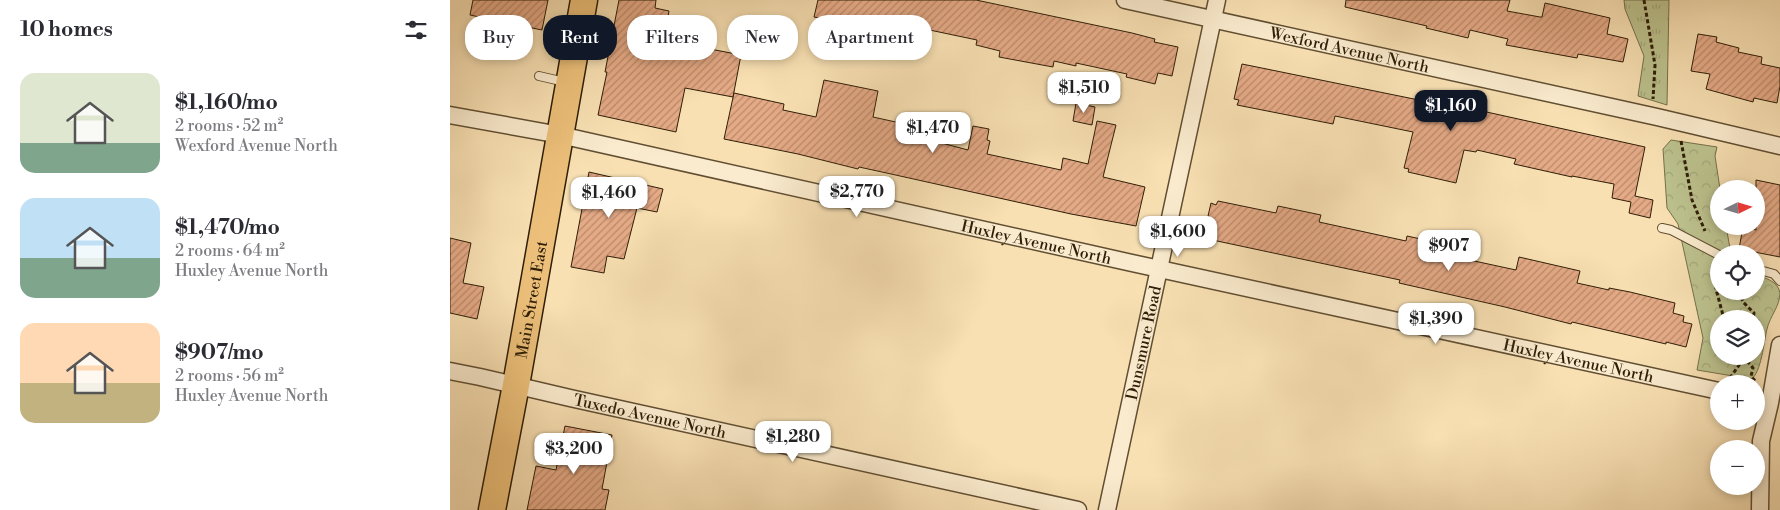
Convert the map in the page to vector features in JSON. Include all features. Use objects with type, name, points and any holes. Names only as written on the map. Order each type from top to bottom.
[{"type":"main road","name":"Main Street East","points":[[492,510],[584,0]]},
{"type":"street","name":"Wexford Avenue North","points":[[1125,0],[1657,116],[1780,146]]},
{"type":"street","name":"Dunsmure Road","points":[[1107,510],[1217,0]]},
{"type":"street","name":"Huxley Avenue North","points":[[450,115],[560,135],[1710,389]]},
{"type":"street","points":[[1765,395],[1780,345]]},
{"type":"street","name":"Tuxedo Avenue North","points":[[450,372],[1078,510]]},
{"type":"street","points":[[1760,510],[1762,430]]},
{"type":"lane","points":[[539,76],[570,83]]},
{"type":"lane","points":[[1662,228],[1671,230],[1710,250]]},
{"type":"lane","points":[[1765,272],[1774,274],[1780,281]]},
{"type":"path","points":[[1644,0],[1655,65],[1653,105],[1666,131],[1682,142],[1692,200],[1711,245]]},
{"type":"path","points":[[1742,300],[1751,310]]},
{"type":"green space","points":[[1624,0],[1669,0],[1667,105],[1638,96],[1644,56],[1625,9]]},
{"type":"green space","points":[[1671,140],[1717,147],[1715,156],[1719,180],[1710,180],[1710,235],[1728,235],[1729,245],[1710,245],[1710,300],[1765,300],[1765,278],[1777,286],[1780,298],[1768,324],[1765,339],[1765,310],[1710,310],[1710,365],[1760,365],[1755,375],[1727,375],[1697,370],[1703,338],[1678,224],[1667,208],[1663,149]]},
{"type":"building","points":[[473,0],[548,0],[545,15],[543,15],[542,30],[533,28],[533,15],[470,15]]},
{"type":"building","points":[[619,0],[656,0],[655,8],[669,11],[668,15],[627,15],[627,60],[717,60],[717,50],[727,52],[727,60],[740,60],[733,97],[685,88],[676,132],[598,115],[607,72],[605,72],[607,60],[617,60],[616,15]]},
{"type":"building","points":[[818,0],[976,0],[1132,33],[1155,39],[1154,42],[1178,47],[1172,76],[1158,73],[1155,84],[1126,77],[1127,74],[1076,63],[1076,66],[1054,61],[1053,67],[999,57],[1000,51],[976,45],[977,40],[932,30],[932,15],[814,15]]},
{"type":"building","points":[[1346,0],[1510,0],[1507,11],[1540,17],[1542,17],[1545,3],[1610,18],[1607,34],[1628,39],[1623,62],[1578,54],[1577,58],[1506,45],[1508,39],[1470,30],[1468,38],[1426,28],[1427,26],[1345,7]]},
{"type":"building","points":[[1698,34],[1717,37],[1716,42],[1739,48],[1738,52],[1762,57],[1761,64],[1780,68],[1780,86],[1777,103],[1754,98],[1753,102],[1706,89],[1710,74],[1691,71]]},
{"type":"building","points":[[1242,64],[1463,109],[1464,107],[1645,147],[1635,196],[1653,200],[1650,218],[1629,213],[1631,202],[1612,198],[1614,184],[1514,164],[1516,159],[1477,150],[1476,152],[1464,150],[1456,183],[1408,172],[1409,169],[1404,168],[1413,132],[1335,116],[1333,124],[1237,105],[1239,100],[1234,99]]},
{"type":"building","points":[[824,80],[878,91],[873,117],[940,130],[938,142],[968,150],[973,126],[989,129],[987,140],[990,141],[987,154],[1061,170],[1063,158],[1088,164],[1097,121],[1116,125],[1103,177],[1145,187],[1136,226],[1071,214],[724,139],[734,93],[784,104],[783,110],[816,117]]},
{"type":"building","points":[[1076,103],[1095,107],[1092,125],[1073,121]]},
{"type":"building","points":[[589,172],[663,189],[657,212],[637,208],[624,259],[607,256],[604,273],[571,267]]},
{"type":"building","points":[[1765,182],[1780,185],[1780,257],[1765,254],[1765,245],[1740,245],[1742,235],[1765,235]]},
{"type":"building","points":[[1218,201],[1276,213],[1278,206],[1321,215],[1319,222],[1406,241],[1407,236],[1453,246],[1451,256],[1516,270],[1519,257],[1580,271],[1577,283],[1609,290],[1609,288],[1630,292],[1675,303],[1673,313],[1684,316],[1683,322],[1692,324],[1686,347],[1572,322],[1571,324],[1399,283],[1400,280],[1203,238],[1211,203],[1216,205]]},
{"type":"building","points":[[450,238],[471,243],[463,283],[484,287],[477,319],[450,313]]},
{"type":"building","points":[[565,426],[612,435],[602,489],[609,490],[605,510],[527,510],[536,466],[556,470]]}]
